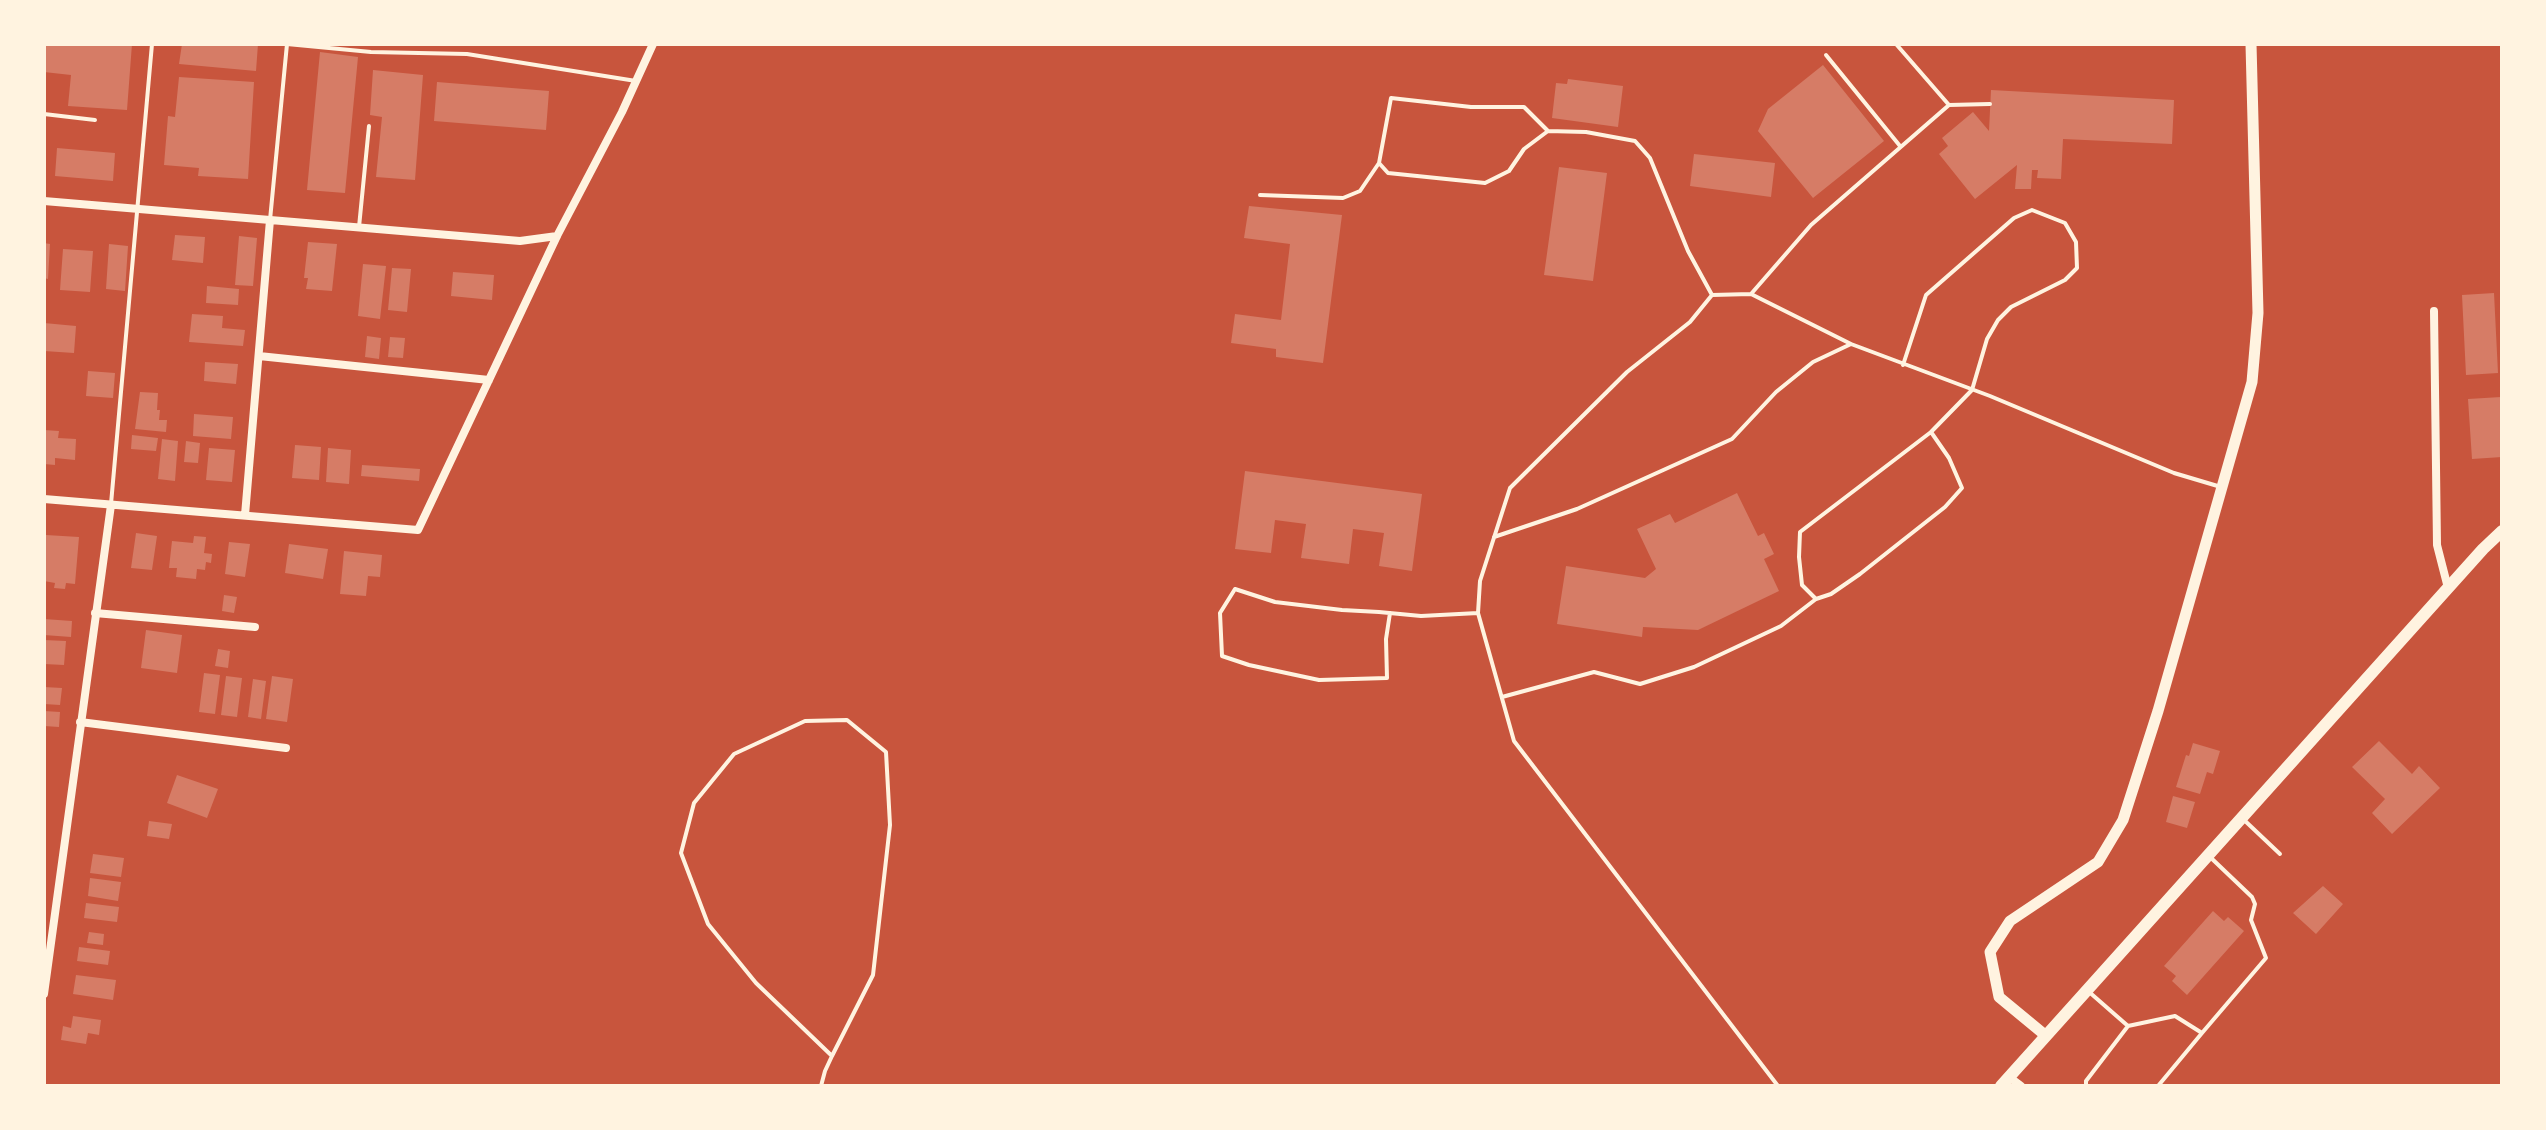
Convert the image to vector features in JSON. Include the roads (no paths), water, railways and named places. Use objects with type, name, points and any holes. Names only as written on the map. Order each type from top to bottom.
[{"type":"main road","points":[[2005,1082],[2502,531]]},
{"type":"street","points":[[44,499],[418,530],[557,236],[653,44]]},
{"type":"street","points":[[2045,1035],[1999,997],[1990,952],[2010,921],[2098,862],[2123,820],[2158,711],[2252,382],[2258,313],[2251,44]]},
{"type":"street","points":[[44,201],[520,241],[557,236]]},
{"type":"street","points":[[245,515],[270,220]]},
{"type":"street","points":[[2434,311],[2437,545],[2448,588]]},
{"type":"street","points":[[259,356],[489,380]]},
{"type":"street","points":[[44,994],[111,505]]},
{"type":"street","points":[[95,613],[255,627]]},
{"type":"street","points":[[80,722],[286,748]]},
{"type":"street","points":[[2005,1082],[2021,1086]]},
{"type":"lane","points":[[111,505],[152,44]]},
{"type":"lane","points":[[270,220],[287,44],[371,52],[467,54],[636,81]]},
{"type":"lane","points":[[1896,44],[1949,105]]},
{"type":"lane","points":[[1826,55],[1900,146]]},
{"type":"lane","points":[[1260,195],[1343,198],[1360,191],[1379,163],[1391,98],[1471,107],[1524,107],[1548,131]]},
{"type":"lane","points":[[1751,294],[1811,225],[1949,105],[1990,104]]},
{"type":"lane","points":[[44,114],[95,120]]},
{"type":"lane","points":[[359,227],[369,126]]},
{"type":"lane","points":[[1379,163],[1388,173],[1485,183],[1509,171],[1524,149],[1548,131],[1586,132],[1635,141],[1650,158],[1688,251],[1712,295]]},
{"type":"lane","points":[[1816,599],[1802,585],[1800,532],[1931,432],[1972,390],[1987,339],[1998,320],[2011,307],[2065,280],[2077,268],[2076,242],[2065,223],[2032,210],[2014,218],[1926,295],[1903,365]]},
{"type":"lane","points":[[1778,1086],[1514,741],[1478,613],[1480,581],[1510,488],[1515,481],[1627,372],[1690,322],[1712,295],[1751,294],[1851,344],[2174,473],[2222,487]]},
{"type":"lane","points":[[1494,537],[1577,509],[1732,439],[1776,392],[1813,362],[1851,344]]},
{"type":"lane","points":[[1502,697],[1594,672],[1640,684],[1694,667],[1781,626],[1816,599],[1831,594],[1860,574],[1945,507],[1962,488],[1949,458],[1931,432]]},
{"type":"lane","points":[[1390,613],[1386,639],[1387,678],[1319,680],[1222,656],[1220,613],[1235,589],[1275,602],[1390,613],[1421,616],[1478,613]]},
{"type":"lane","points":[[821,1086],[832,1056],[873,975],[890,825],[886,752],[847,720],[805,721],[734,754],[694,803],[681,853],[708,924],[756,983],[832,1056]]},
{"type":"lane","points":[[2241,817],[2280,854]]},
{"type":"lane","points":[[2158,1086],[2266,958],[2251,920],[2255,904],[2252,897],[2207,855]]},
{"type":"lane","points":[[2086,990],[2128,1026]]},
{"type":"lane","points":[[2086,1086],[2086,1081],[2128,1026],[2175,1016],[2202,1033]]}]
